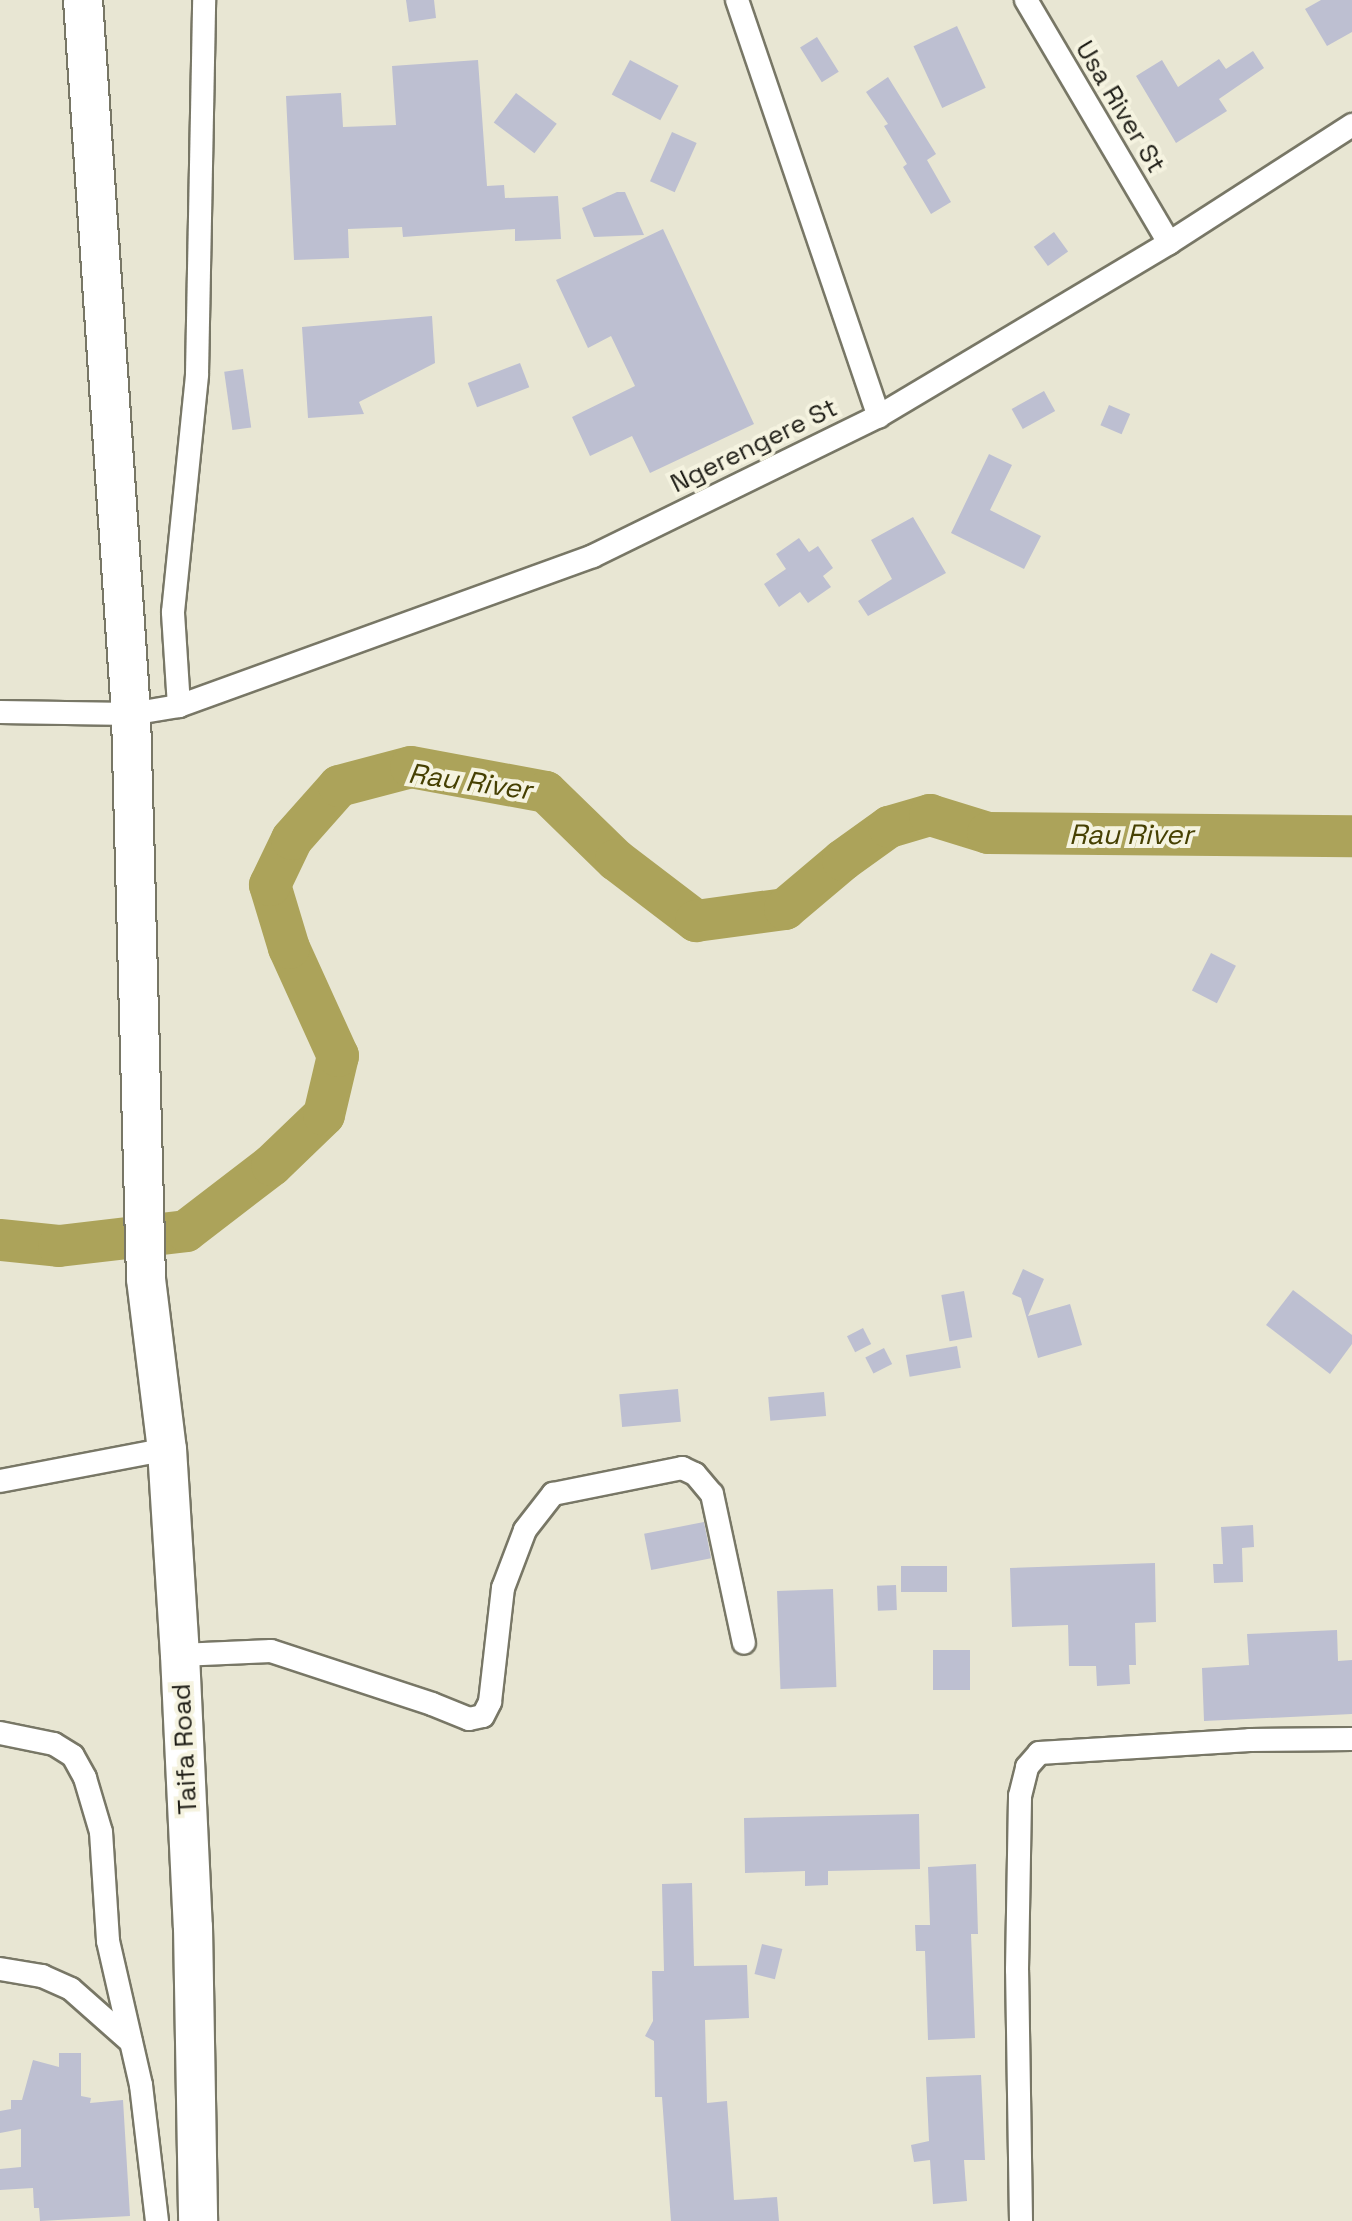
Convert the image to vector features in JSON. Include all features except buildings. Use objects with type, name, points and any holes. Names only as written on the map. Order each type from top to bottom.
[{"type":"highway","name":"Taifa Road","points":[[83,0],[131,714],[146,1279],[167,1449],[180,1655],[193,1927],[198,2221]]},
{"type":"street","points":[[179,706],[173,612],[199,343],[204,0]]},
{"type":"street","points":[[737,0],[879,416]]},
{"type":"street","name":"Usa River St","points":[[1026,0],[1169,243]]},
{"type":"street","name":"Ngerengere St","points":[[0,712],[131,714],[179,706],[593,556],[879,416],[1169,243],[1352,125]]},
{"type":"street","points":[[0,1481],[167,1449]]},
{"type":"street","points":[[180,1655],[271,1651],[469,1719],[483,1716],[490,1702],[503,1588],[525,1530],[553,1494],[682,1468],[695,1474],[712,1494],[744,1643]]},
{"type":"street","points":[[0,1733],[54,1744],[73,1756],[85,1778],[101,1832],[108,1941],[141,2085],[157,2221]]},
{"type":"street","points":[[1021,2221],[1017,1970],[1020,1796],[1027,1767],[1039,1753],[1250,1740],[1352,1739]]},
{"type":"street","points":[[0,1969],[42,1976],[71,1989],[132,2043]]},
{"type":"waterway","name":"Rau River","points":[[0,1240],[59,1246],[186,1231],[272,1165],[324,1115],[338,1056],[289,948],[270,885],[292,839],[339,786],[411,767],[546,792],[616,860],[696,921],[785,909],[843,860],[889,827],[930,815],[988,833],[1352,836]]}]
